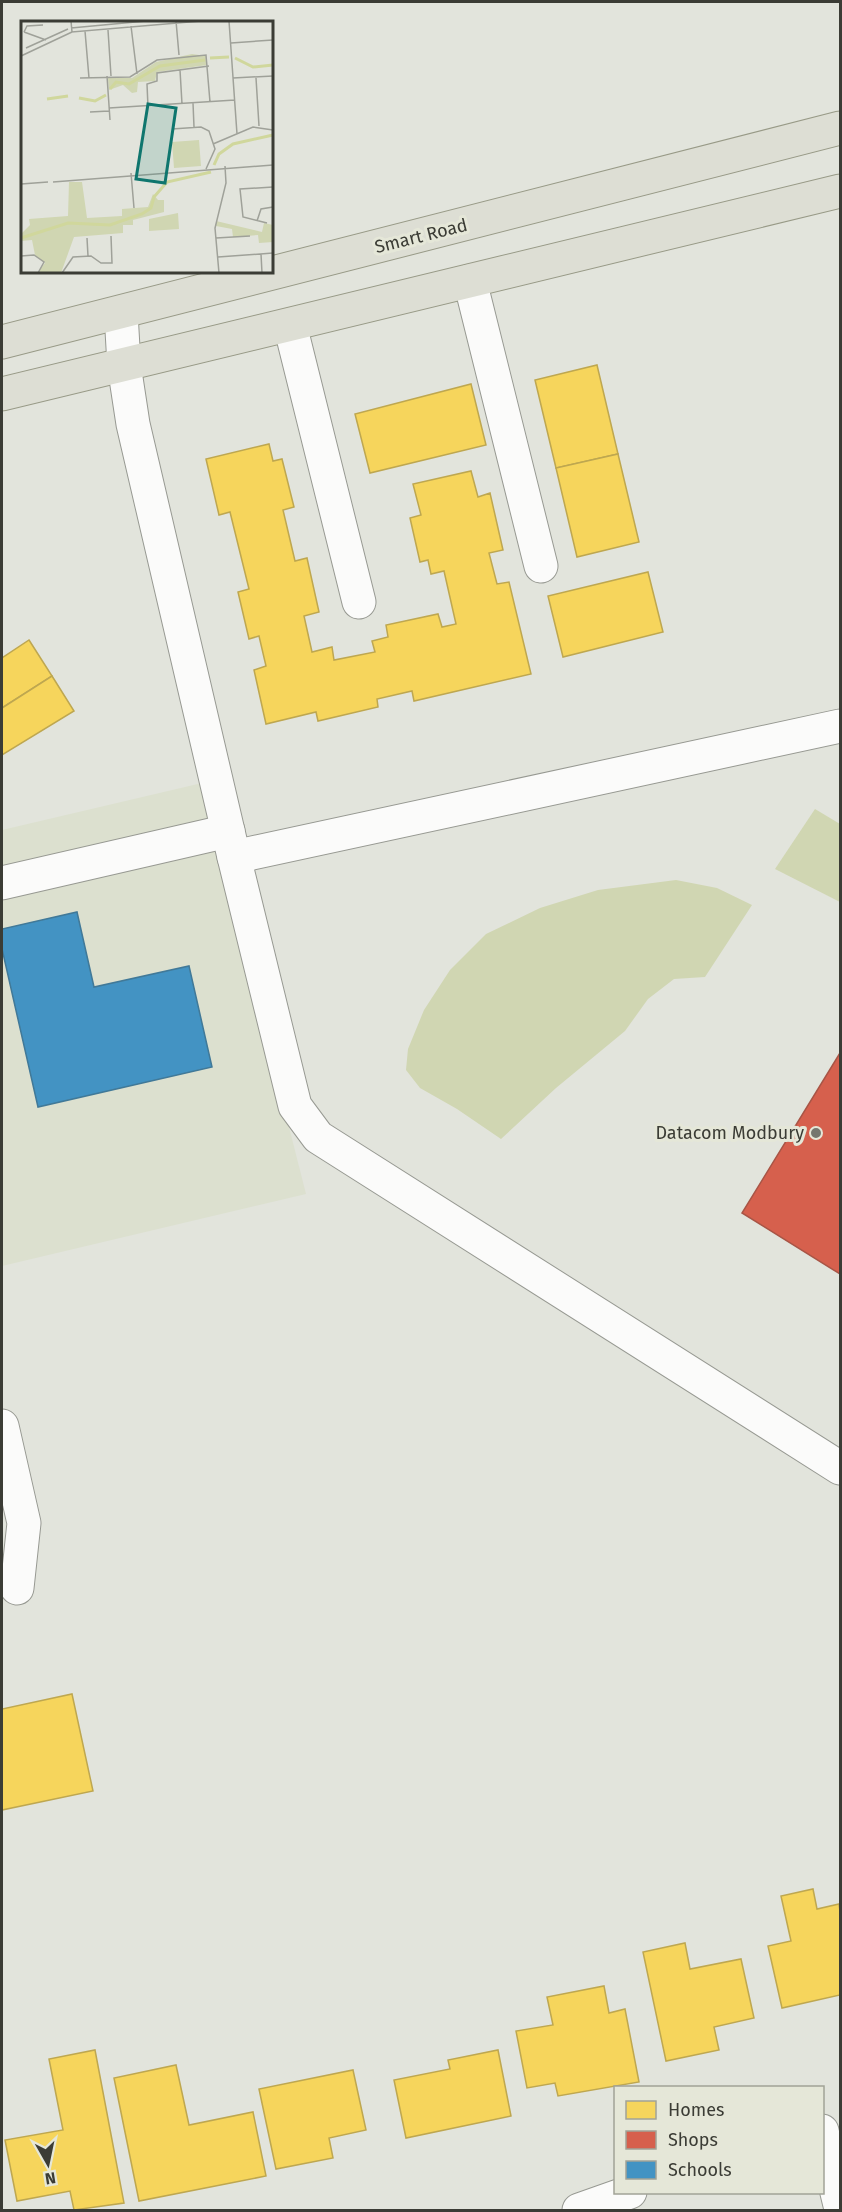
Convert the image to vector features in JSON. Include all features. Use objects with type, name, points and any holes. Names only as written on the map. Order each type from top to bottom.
[{"type":"main road","name":"Smart Road","points":[[2,342],[840,128]]},
{"type":"main road","points":[[2,394],[840,190]]},
{"type":"street","points":[[470,281],[541,566]]},
{"type":"street","points":[[121,313],[124,365],[133,424],[295,1106],[318,1137],[840,1467]]},
{"type":"street","points":[[290,325],[359,602]]},
{"type":"street","points":[[2,883],[231,844],[840,726]]},
{"type":"street","points":[[2,1426],[24,1523],[20,1587]]},
{"type":"street","points":[[824,2122],[840,2116]]},
{"type":"street","points":[[824,2139],[840,2205]]},
{"type":"street","points":[[579,2211],[627,2194]]},
{"type":"shaded area","points":[[202,783],[306,1194],[2,1266],[2,830]]},
{"type":"green space","points":[[815,809],[840,824],[840,902],[775,869]]},
{"type":"green space","points":[[676,880],[717,888],[752,905],[705,977],[674,979],[648,999],[625,1031],[556,1088],[501,1139],[457,1109],[420,1088],[406,1070],[408,1049],[424,1010],[450,970],[486,934],[540,908],[598,890]]},
{"type":"building: Homes","points":[[597,365],[618,454],[556,468],[535,380]]},
{"type":"building: Homes","points":[[471,384],[486,445],[370,473],[355,414]]},
{"type":"building: Homes","points":[[269,444],[273,461],[282,459],[294,507],[283,510],[295,561],[307,558],[319,612],[304,616],[312,652],[332,647],[334,660],[375,652],[372,641],[388,637],[386,625],[438,614],[442,627],[456,624],[444,571],[431,574],[428,560],[420,562],[410,518],[421,515],[413,484],[471,471],[478,497],[490,493],[503,550],[489,553],[497,584],[509,582],[531,674],[414,701],[412,691],[377,699],[378,707],[318,721],[316,712],[266,724],[254,670],[266,666],[259,636],[249,639],[238,592],[249,589],[230,512],[219,515],[206,459]]},
{"type":"building: Homes","points":[[618,454],[639,542],[577,557],[556,468]]},
{"type":"building: Homes","points":[[648,572],[663,632],[563,657],[548,596]]},
{"type":"building: Homes","points":[[29,640],[52,676],[2,708],[2,658]]},
{"type":"building: Homes","points":[[52,676],[74,711],[2,755],[2,708]]},
{"type":"building: Homes","points":[[72,1694],[93,1791],[2,1810],[2,1709]]},
{"type":"building: Homes","points":[[813,1889],[817,1909],[839,1904],[840,1995],[782,2008],[768,1946],[791,1941],[781,1896]]},
{"type":"building: Homes","points":[[685,1943],[690,1969],[741,1959],[754,2018],[714,2027],[719,2050],[666,2061],[643,1952]]},
{"type":"building: Homes","points":[[604,1986],[609,2013],[625,2009],[639,2082],[558,2096],[555,2083],[527,2088],[516,2031],[553,2025],[547,1997]]},
{"type":"building: Homes","points":[[95,2050],[124,2203],[74,2210],[70,2191],[17,2201],[5,2140],[63,2130],[49,2059]]},
{"type":"building: Homes","points":[[498,2050],[511,2116],[406,2138],[394,2080],[450,2069],[448,2060]]},
{"type":"building: Homes","points":[[176,2065],[189,2125],[253,2112],[266,2176],[139,2201],[114,2078]]},
{"type":"building: Homes","points":[[353,2070],[366,2130],[329,2138],[333,2158],[276,2169],[259,2089]]},
{"type":"building: Shops","name":"Datacom Modbury","points":[[840,1053],[840,1274],[742,1213]]},
{"type":"building: Schools","points":[[77,912],[94,987],[189,966],[212,1067],[38,1107],[2,949],[2,929]]},
{"type":"place","name":"Datacom Modbury","points":[[816,1133]]}]
